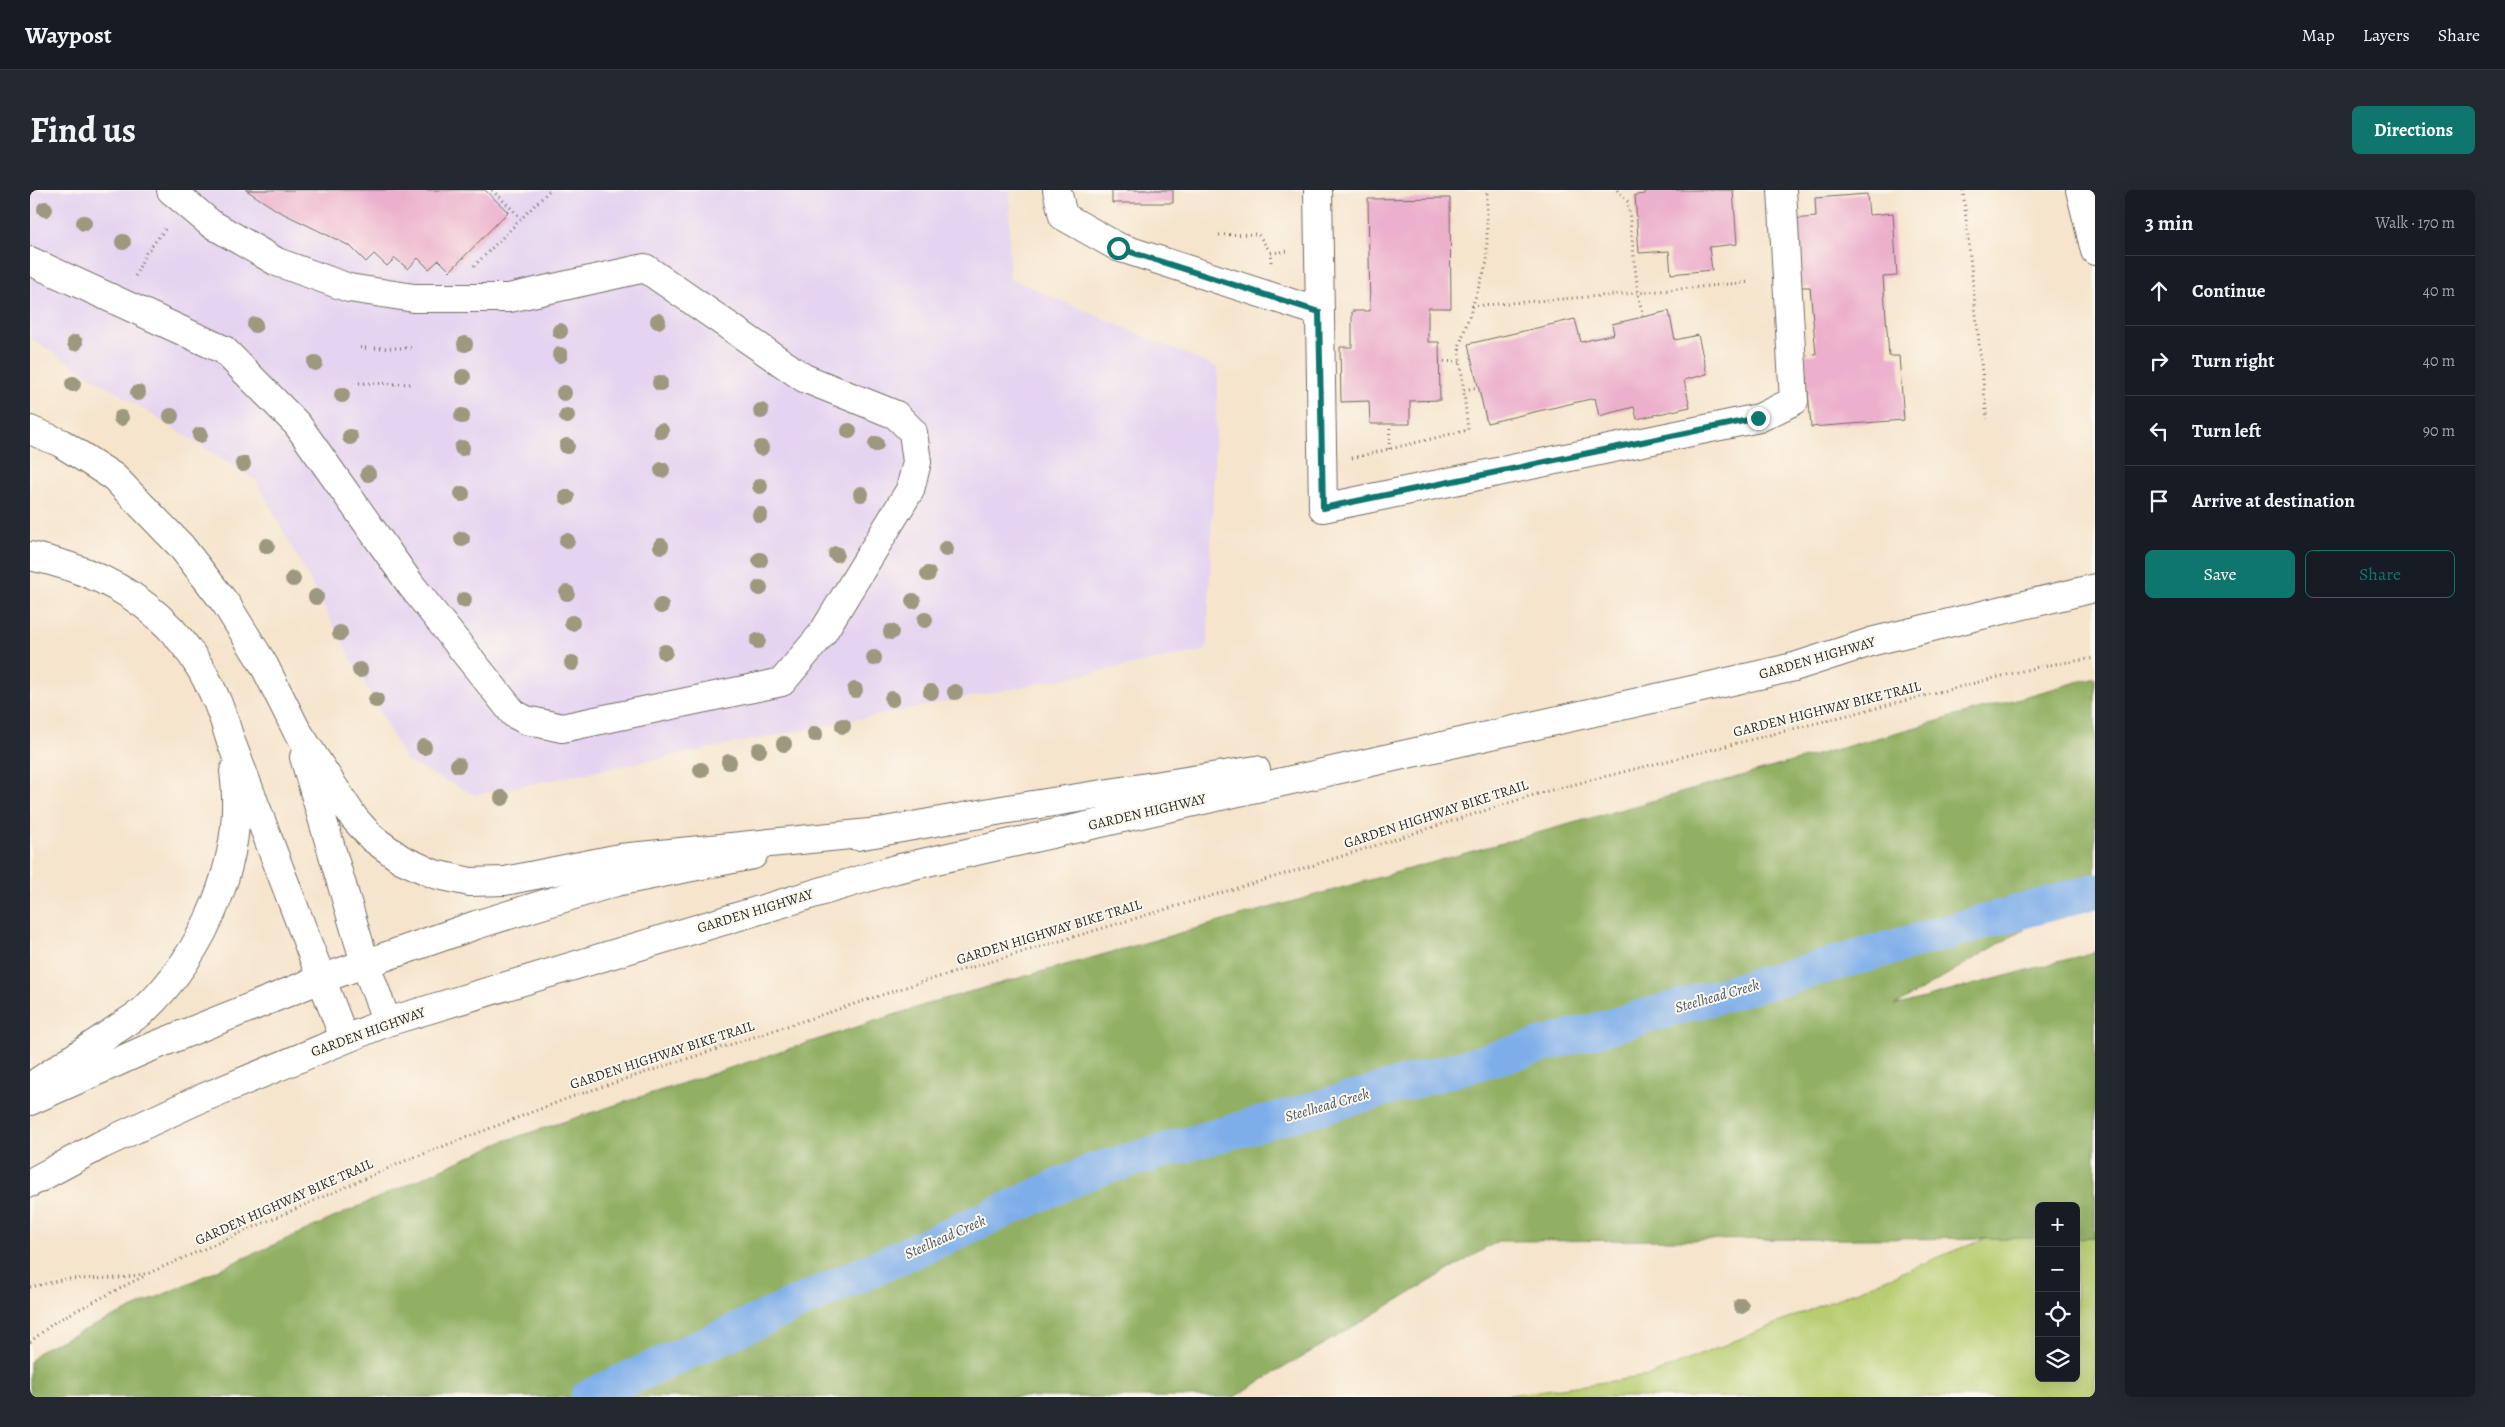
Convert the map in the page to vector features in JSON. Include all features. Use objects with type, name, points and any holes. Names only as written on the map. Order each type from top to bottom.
[{"type":"main road","points":[[30,261],[224,350],[297,424],[411,585],[514,714],[526,720],[562,728],[782,682],[822,634],[910,490],[917,462],[913,432],[896,415],[804,378],[644,268],[509,298],[414,298],[349,288],[277,262],[210,224],[172,190]]},
{"type":"main road","points":[[1057,190],[1063,216],[1118,248],[1319,312]]},
{"type":"main road","points":[[1318,190],[1323,508],[1758,418],[1794,401],[1782,190]]},
{"type":"main road","points":[[2080,190],[2095,251]]},
{"type":"main road","points":[[30,430],[61,444],[114,477],[182,546],[226,604],[264,665],[296,729],[354,818],[372,838],[401,859],[434,874],[470,882],[505,881],[620,858],[880,832]]},
{"type":"main road","points":[[30,556],[65,563],[108,581],[154,612],[172,629],[201,667],[222,711],[230,739],[344,1038]]},
{"type":"main road","name":"GARDEN HIGHWAY","points":[[30,1183],[101,1145],[193,1102],[344,1038],[387,1022],[896,869],[1794,667],[1874,641],[2095,588]]},
{"type":"main road","points":[[296,729],[366,963],[387,1022]]},
{"type":"main road","name":"GARDEN HIGHWAY","points":[[30,1101],[144,1050],[366,963],[476,925],[616,882],[1002,810],[1509,730]]},
{"type":"main road","points":[[30,1087],[142,1012],[155,1000],[188,959],[209,921],[227,867],[234,825],[235,782],[230,739]]},
{"type":"path","points":[[492,190],[521,218]]},
{"type":"path","points":[[472,268],[550,190]]},
{"type":"path","points":[[1322,462],[1348,459],[1468,430],[1459,347],[1486,262],[1486,190]]},
{"type":"path","points":[[1617,190],[1628,202],[1638,293],[1643,317]]},
{"type":"path","points":[[1963,190],[1987,419]]},
{"type":"path","points":[[1219,235],[1258,234],[1271,253],[1270,296]]},
{"type":"path","points":[[146,253],[155,242]]},
{"type":"path","points":[[1472,306],[1750,282]]},
{"type":"path","points":[[360,348],[414,348]]},
{"type":"path","points":[[1439,361],[1461,362]]},
{"type":"path","points":[[359,383],[413,384]]},
{"type":"path","points":[[1464,390],[1478,387]]},
{"type":"path","points":[[1389,449],[1390,424]]},
{"type":"path","name":"GARDEN HIGHWAY BIKE TRAIL","points":[[30,1287],[66,1279],[120,1278],[149,1273],[405,1161],[574,1096],[909,986],[1302,868],[1540,793],[2042,666],[2095,658]]},
{"type":"path","points":[[30,1342],[56,1321],[149,1273]]},
{"type":"shaded area","points":[[30,190],[1010,190],[1009,278],[1218,368],[1207,650],[475,795],[406,761],[256,480],[30,338]]},
{"type":"green space","points":[[2095,677],[2095,887],[1894,1006],[2095,952],[2095,1237],[2080,1238],[2080,1202],[2035,1202],[2035,1238],[1498,1241],[1234,1397],[30,1397],[30,1362],[40,1350],[504,1141],[937,1001]]},
{"type":"green space","points":[[2095,1193],[2095,1397],[1495,1397],[1649,1376],[2035,1218],[2035,1382],[2080,1382],[2080,1203]]},
{"type":"building","points":[[246,190],[485,190],[508,212],[450,271],[439,260],[429,269],[418,258],[408,269],[395,258],[387,266],[374,254],[366,262],[350,246],[278,211]]},
{"type":"building","points":[[1112,190],[1173,190],[1173,203],[1112,203]]},
{"type":"building","points":[[1644,190],[1733,190],[1737,244],[1709,247],[1712,270],[1671,274],[1669,251],[1639,253],[1635,195],[1645,194]]},
{"type":"building","points":[[1867,194],[1869,215],[1893,213],[1897,276],[1883,277],[1889,356],[1899,356],[1904,420],[1811,427],[1805,355],[1816,354],[1810,287],[1797,287],[1792,219],[1816,217],[1815,198]]},
{"type":"building","points":[[1450,198],[1451,308],[1428,308],[1428,342],[1439,342],[1440,400],[1410,401],[1410,424],[1370,424],[1369,401],[1341,402],[1340,347],[1352,347],[1352,311],[1370,311],[1368,199]]},
{"type":"building","points":[[1669,311],[1675,340],[1698,335],[1707,374],[1684,380],[1690,407],[1637,419],[1634,407],[1599,416],[1595,398],[1487,423],[1468,344],[1575,319],[1581,342],[1614,334],[1612,324]]},
{"type":"waterway","name":"Steelhead Creek","points":[[588,1397],[1095,1170],[2095,891]]},
{"type":"route","points":[[1118,248],[1319,312],[1323,508],[1758,418]]}]
